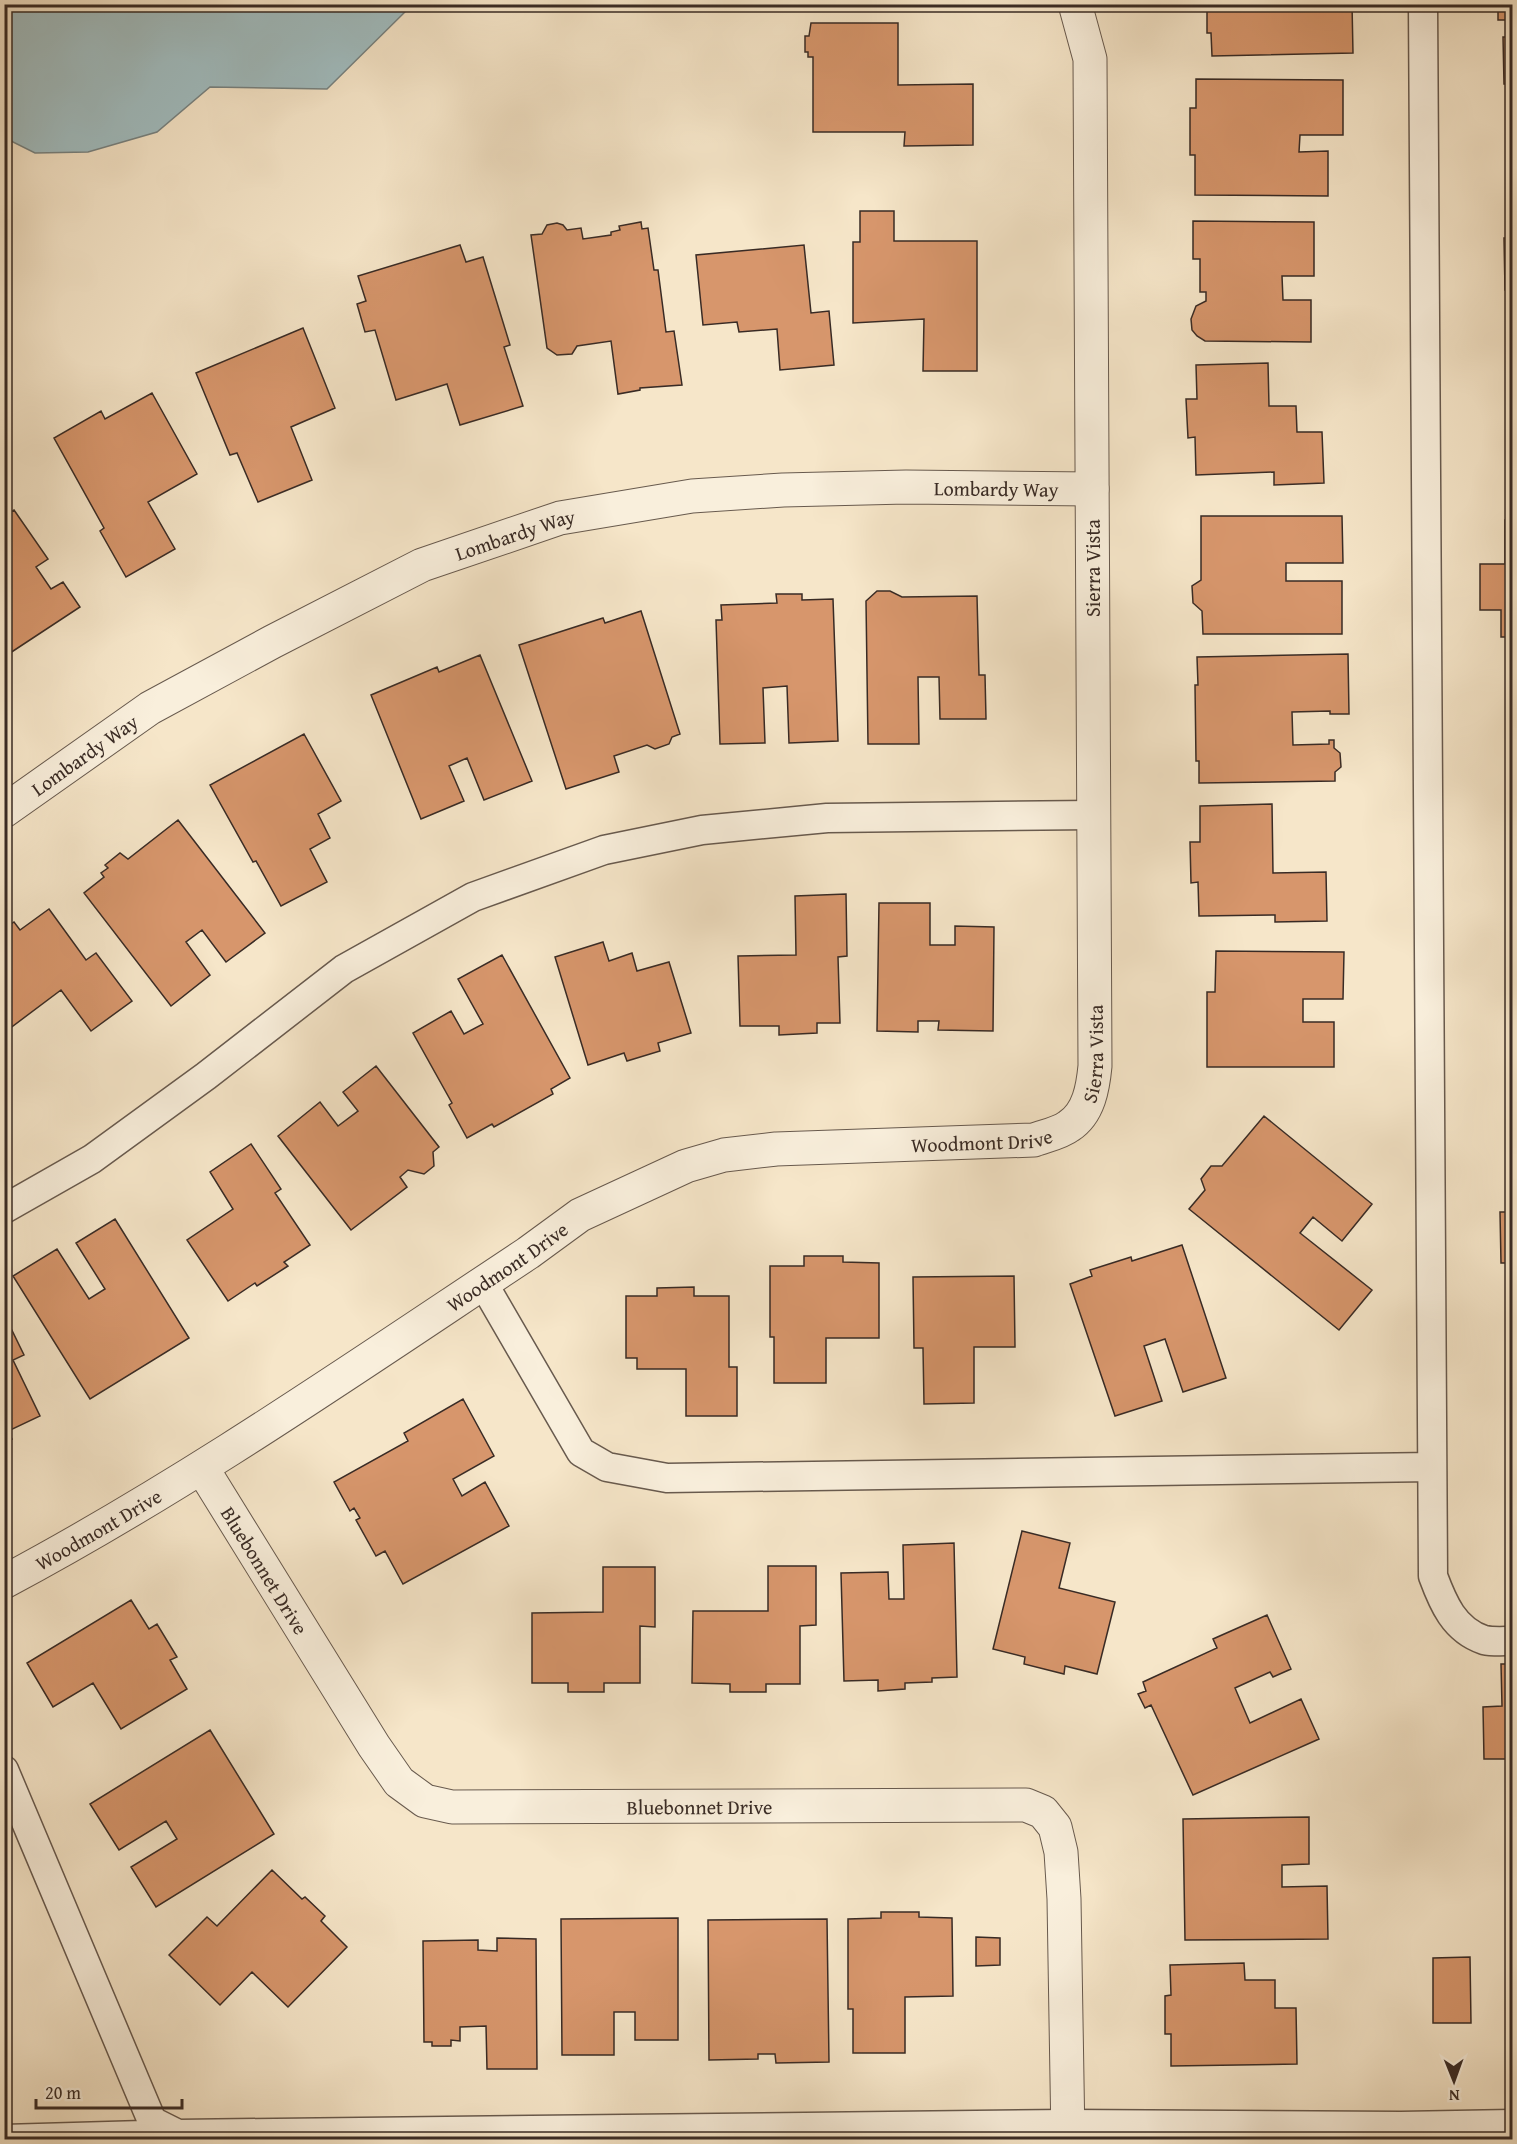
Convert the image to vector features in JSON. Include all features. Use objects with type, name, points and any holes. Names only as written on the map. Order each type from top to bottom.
[{"type":"street","name":"Sierra Vista","points":[[1070,1126],[1083,1110],[1092,1091],[1095,1066],[1090,59],[1075,4]]},
{"type":"street","name":"Lombardy Way","points":[[4,811],[150,708],[272,642],[422,565],[560,518],[692,496],[783,490],[906,487],[1092,489]]},
{"type":"street","name":"Woodmont Drive","points":[[4,1582],[60,1552],[202,1468],[483,1283],[580,1215],[686,1166],[724,1155],[776,1149],[1034,1140],[1070,1126]]},
{"type":"street","name":"Bluebonnet Drive","points":[[202,1468],[374,1746],[399,1782],[425,1801],[452,1807],[1026,1805],[1043,1812],[1055,1827],[1061,1852],[1064,1899],[1068,2132]]},
{"type":"lane","points":[[1423,4],[1433,1576],[1445,1606],[1466,1632],[1486,1640],[1512,1641]]},
{"type":"lane","points":[[4,1209],[92,1159],[206,1076],[344,969],[472,897],[604,850],[702,830],[827,819],[1093,815]]},
{"type":"lane","points":[[483,1283],[581,1452],[607,1467],[632,1472],[667,1478],[1432,1467]]},
{"type":"lane","points":[[4,1770],[152,2121],[178,2134]]},
{"type":"lane","points":[[4,2139],[178,2134],[1401,2133],[1512,2124]]},
{"type":"water","points":[[4,5],[412,5],[327,89],[210,87],[157,132],[88,152],[35,153],[5,138]]},
{"type":"building","points":[[1207,4],[1352,4],[1353,53],[1212,56],[1211,33],[1207,33]]},
{"type":"building","points":[[1498,4],[1512,4],[1512,20],[1498,20]]},
{"type":"building","points":[[811,23],[898,23],[898,85],[973,84],[973,145],[904,146],[905,132],[813,132],[813,57],[808,57],[808,52],[805,52],[805,36],[809,36]]},
{"type":"building","points":[[1503,37],[1512,37],[1512,84],[1504,84]]},
{"type":"building","points":[[1196,79],[1343,80],[1343,135],[1300,135],[1299,152],[1328,151],[1328,196],[1195,195],[1195,155],[1190,155],[1190,108],[1196,108]]},
{"type":"building","points":[[1506,101],[1512,101],[1512,154],[1506,154]]},
{"type":"building","points":[[860,211],[894,211],[894,241],[977,241],[977,371],[923,371],[924,319],[853,323],[853,242],[860,242]]},
{"type":"building","points":[[1193,221],[1314,222],[1314,276],[1282,276],[1283,300],[1311,300],[1311,342],[1205,341],[1197,336],[1192,330],[1191,319],[1196,306],[1206,301],[1206,292],[1200,292],[1200,259],[1193,259]]},
{"type":"building","points":[[641,222],[642,229],[648,228],[654,270],[658,270],[666,332],[674,331],[682,385],[640,388],[640,390],[618,394],[611,341],[577,346],[572,354],[557,355],[547,348],[531,235],[542,234],[547,225],[557,223],[563,225],[567,230],[581,228],[583,239],[611,235],[611,232],[620,230],[619,226]]},
{"type":"building","points":[[1504,238],[1512,238],[1512,290],[1505,290]]},
{"type":"building","points":[[460,245],[466,262],[483,257],[510,345],[504,347],[523,406],[460,425],[447,384],[396,400],[375,330],[365,332],[357,304],[366,301],[358,276]]},
{"type":"building","points":[[804,245],[811,313],[829,311],[834,365],[780,370],[777,329],[739,332],[737,322],[703,325],[696,255]]},
{"type":"building","points":[[303,328],[335,408],[291,427],[312,480],[258,502],[237,453],[230,455],[196,373]]},
{"type":"building","points":[[1268,363],[1269,406],[1296,406],[1297,432],[1322,432],[1324,483],[1274,485],[1274,472],[1196,475],[1195,437],[1188,438],[1186,399],[1197,399],[1196,365]]},
{"type":"building","points":[[152,393],[197,474],[148,502],[175,549],[126,577],[100,531],[104,528],[54,438],[101,411],[105,419]]},
{"type":"building","points":[[14,510],[48,559],[36,567],[51,589],[63,582],[80,607],[4,657],[4,516]]},
{"type":"building","points":[[1201,516],[1342,516],[1343,563],[1286,563],[1286,581],[1342,581],[1342,634],[1203,634],[1202,611],[1193,603],[1192,586],[1201,580]]},
{"type":"building","points":[[1505,520],[1512,520],[1512,637],[1501,637],[1501,610],[1480,610],[1480,564],[1505,564]]},
{"type":"building","points":[[877,591],[890,591],[902,597],[977,596],[979,675],[985,675],[986,719],[940,719],[939,677],[918,677],[919,744],[868,744],[866,601]]},
{"type":"building","points":[[776,594],[802,594],[802,600],[833,599],[838,741],[789,743],[787,686],[763,688],[765,743],[720,744],[716,620],[722,620],[721,605],[777,603]]},
{"type":"building","points":[[641,611],[680,734],[672,737],[669,744],[655,749],[647,745],[614,756],[619,772],[566,789],[519,645],[603,618],[605,623]]},
{"type":"building","points":[[1348,654],[1349,714],[1330,714],[1330,711],[1292,712],[1293,745],[1329,744],[1329,740],[1334,740],[1334,748],[1340,753],[1341,767],[1335,772],[1335,781],[1199,783],[1199,761],[1196,761],[1197,657]]},
{"type":"building","points":[[480,655],[532,781],[484,800],[467,758],[449,766],[464,801],[421,819],[371,695],[437,667],[439,672]]},
{"type":"building","points":[[304,734],[341,801],[318,814],[330,838],[310,849],[327,882],[281,906],[256,861],[253,862],[210,785]]},
{"type":"building","points":[[1272,804],[1273,873],[1326,872],[1327,921],[1275,922],[1275,915],[1199,916],[1198,882],[1191,883],[1190,842],[1200,842],[1200,806]]},
{"type":"building","points":[[178,820],[265,933],[226,962],[202,930],[186,942],[210,975],[171,1006],[84,893],[104,877],[101,873],[108,868],[105,865],[120,853],[128,859]]},
{"type":"building","points":[[846,894],[847,956],[838,957],[840,1023],[817,1023],[817,1033],[779,1035],[779,1026],[740,1026],[738,956],[796,955],[795,896]]},
{"type":"building","points":[[879,903],[930,903],[930,945],[955,945],[955,926],[994,927],[993,1031],[938,1030],[939,1021],[918,1021],[918,1032],[877,1031]]},
{"type":"building","points":[[49,909],[86,960],[96,953],[132,1001],[91,1031],[61,990],[5,1032],[4,929],[14,922],[20,930]]},
{"type":"building","points":[[603,942],[609,961],[632,953],[637,971],[669,962],[691,1033],[658,1043],[660,1051],[627,1061],[624,1053],[588,1065],[555,957]]},
{"type":"building","points":[[1216,951],[1344,952],[1343,999],[1303,999],[1303,1022],[1334,1022],[1334,1067],[1207,1067],[1207,992],[1215,992]]},
{"type":"building","points":[[502,955],[570,1078],[551,1089],[553,1094],[494,1127],[492,1124],[467,1138],[449,1105],[452,1103],[413,1033],[451,1011],[464,1034],[483,1024],[458,979]]},
{"type":"building","points":[[376,1066],[439,1147],[433,1152],[434,1166],[424,1174],[408,1170],[400,1177],[407,1187],[351,1230],[278,1136],[320,1102],[338,1126],[358,1111],[343,1092]]},
{"type":"building","points":[[1264,1116],[1372,1204],[1342,1241],[1313,1217],[1300,1233],[1372,1290],[1339,1330],[1189,1209],[1205,1190],[1201,1179],[1211,1166],[1222,1166]]},
{"type":"building","points":[[251,1144],[281,1189],[275,1193],[310,1245],[284,1262],[288,1266],[257,1286],[255,1283],[228,1301],[187,1240],[233,1209],[210,1172]]},
{"type":"building","points":[[1500,1212],[1512,1212],[1512,1263],[1501,1263]]},
{"type":"building","points":[[115,1219],[189,1338],[90,1399],[13,1276],[57,1249],[89,1299],[105,1289],[76,1243]]},
{"type":"building","points":[[1182,1245],[1226,1378],[1183,1392],[1165,1339],[1144,1346],[1162,1401],[1115,1416],[1070,1284],[1092,1276],[1090,1270],[1131,1257],[1132,1261]]},
{"type":"building","points":[[804,1256],[843,1256],[843,1262],[879,1263],[879,1338],[826,1338],[826,1383],[774,1383],[774,1337],[770,1337],[770,1266],[804,1266]]},
{"type":"building","points":[[1014,1276],[1015,1347],[974,1347],[974,1403],[924,1404],[923,1348],[914,1348],[913,1277]]},
{"type":"building","points":[[694,1287],[694,1296],[729,1296],[729,1367],[737,1367],[737,1416],[686,1416],[686,1369],[637,1369],[637,1358],[626,1358],[626,1296],[657,1296],[657,1288]]},
{"type":"building","points":[[4,1314],[24,1355],[13,1360],[40,1416],[8,1431],[12,1439],[4,1442]]},
{"type":"building","points":[[1507,1350],[1512,1350],[1512,1402],[1508,1402]]},
{"type":"building","points":[[463,1399],[494,1456],[453,1479],[462,1496],[485,1482],[509,1526],[403,1584],[385,1551],[376,1556],[356,1520],[360,1518],[354,1508],[350,1511],[334,1482],[408,1441],[404,1433]]},
{"type":"building","points":[[1022,1531],[1070,1543],[1059,1588],[1115,1602],[1097,1674],[1065,1666],[1064,1674],[1024,1664],[1025,1657],[993,1649]]},
{"type":"building","points":[[954,1543],[957,1677],[932,1678],[932,1682],[905,1683],[905,1689],[878,1691],[878,1680],[844,1681],[841,1573],[888,1572],[889,1599],[904,1599],[903,1545]]},
{"type":"building","points":[[768,1566],[816,1566],[816,1625],[800,1626],[800,1684],[766,1684],[766,1692],[730,1692],[730,1684],[692,1683],[693,1611],[768,1611]]},
{"type":"building","points":[[603,1567],[655,1567],[655,1627],[640,1626],[640,1683],[604,1683],[604,1692],[568,1692],[568,1683],[532,1683],[532,1613],[603,1612]]},
{"type":"building","points":[[131,1600],[149,1629],[157,1624],[177,1657],[170,1660],[187,1689],[121,1729],[93,1683],[53,1707],[27,1663]]},
{"type":"building","points":[[1267,1615],[1291,1669],[1273,1677],[1270,1672],[1235,1688],[1250,1723],[1301,1699],[1319,1739],[1193,1795],[1151,1705],[1145,1708],[1138,1694],[1146,1691],[1143,1682],[1217,1648],[1213,1639]]},
{"type":"building","points":[[1501,1664],[1512,1664],[1512,1771],[1508,1771],[1509,1759],[1484,1759],[1483,1707],[1502,1706]]},
{"type":"building","points":[[210,1730],[274,1834],[156,1907],[131,1867],[177,1839],[166,1821],[119,1850],[90,1804]]},
{"type":"building","points":[[1309,1817],[1309,1864],[1282,1865],[1282,1887],[1327,1886],[1328,1939],[1185,1940],[1183,1819]]},
{"type":"building","points":[[272,1870],[302,1899],[305,1897],[325,1916],[321,1921],[347,1947],[288,2007],[252,1972],[220,2005],[169,1955],[207,1917],[217,1926]]},
{"type":"building","points":[[881,1912],[919,1912],[919,1917],[952,1918],[953,1996],[905,1997],[905,2053],[853,2053],[853,2009],[848,2009],[848,1919],[881,1918]]},
{"type":"building","points":[[678,1918],[678,2040],[635,2040],[635,2012],[614,2012],[614,2055],[562,2055],[561,1919]]},
{"type":"building","points":[[827,1919],[829,2062],[776,2063],[775,2054],[758,2054],[758,2059],[709,2060],[708,1920]]},
{"type":"building","points":[[976,1937],[1000,1938],[1000,1965],[976,1966]]},
{"type":"building","points":[[497,1938],[536,1939],[537,2069],[487,2069],[486,2026],[460,2027],[460,2041],[451,2040],[451,2046],[432,2046],[432,2042],[424,2042],[423,1941],[478,1940],[478,1950],[497,1951]]},
{"type":"building","points":[[1470,1957],[1471,2023],[1433,2023],[1433,1958]]},
{"type":"building","points":[[1244,1963],[1245,1980],[1275,1980],[1275,2008],[1296,2008],[1297,2064],[1171,2066],[1171,2034],[1165,2034],[1165,1996],[1171,1995],[1170,1965]]}]
